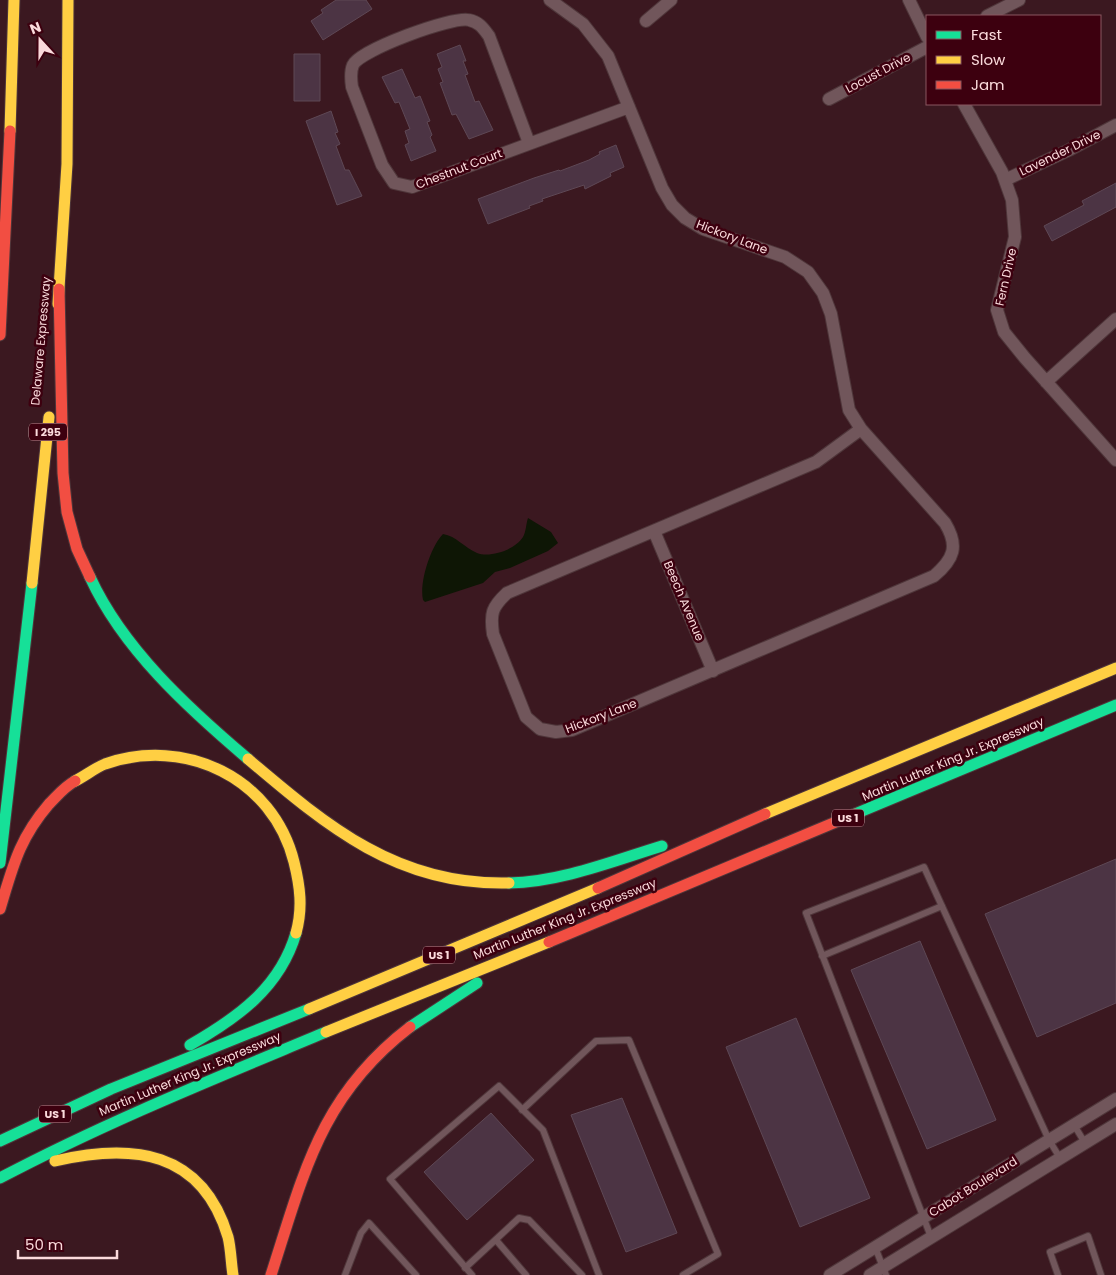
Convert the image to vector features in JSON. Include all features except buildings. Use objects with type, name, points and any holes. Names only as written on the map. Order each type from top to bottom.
[{"type":"highway","points":[[0,335],[14,0]]},
{"type":"highway","name":"Delaware Expressway","points":[[0,863],[29,617],[59,288],[67,164],[68,0]]},
{"type":"highway","points":[[0,302],[3,285]]},
{"type":"highway","points":[[59,288],[65,493],[74,540],[92,586],[123,634],[169,685],[265,774],[321,818],[372,852],[412,870],[454,881],[499,884],[531,882],[569,874],[764,815]]},
{"type":"highway","name":"Martin Luther King Jr. Expressway","points":[[0,1141],[111,1089],[249,1034],[574,899],[764,815],[1116,668]]},
{"type":"highway","name":"Martin Luther King Jr. Expressway","points":[[2,1178],[68,1142],[140,1109],[412,996],[579,930],[1116,705]]},
{"type":"highway","points":[[0,909],[18,850],[24,836],[42,810],[52,797],[76,778],[111,760],[151,754],[180,756],[206,763],[246,784],[258,795],[277,819],[296,862],[300,894],[298,922],[284,963],[267,988],[237,1016],[111,1089]]},
{"type":"highway","points":[[271,1275],[305,1175],[325,1127],[346,1091],[374,1057],[409,1027],[453,997],[579,930]]},
{"type":"highway","points":[[2,1178],[72,1156],[108,1150],[138,1152],[169,1161],[200,1185],[216,1207],[230,1246],[233,1275]]},
{"type":"street","name":"Hickory Lane","points":[[550,0],[583,24],[608,56],[662,188],[672,205],[686,218],[703,228],[785,257],[808,272],[823,293],[831,314],[849,410],[861,429],[945,523],[953,535],[954,550],[946,566],[934,576],[572,730],[556,732],[540,729],[526,717],[493,634],[491,619],[495,604],[507,593],[816,462],[861,429]]},
{"type":"street","points":[[646,21],[671,0]]},
{"type":"street","points":[[908,0],[926,35]]},
{"type":"street","points":[[990,15],[1019,0]]},
{"type":"street","name":"Chestnut Court","points":[[530,142],[489,36],[480,24],[468,19],[455,19],[445,22],[378,48],[362,56],[353,64],[350,76],[352,87],[382,165],[394,183],[412,188],[530,142],[629,107]]},
{"type":"street","name":"Locust Drive","points":[[829,99],[926,48]]},
{"type":"street","name":"Fern Drive","points":[[965,105],[1005,180],[1012,200],[1015,237],[997,310],[1004,332],[1046,382],[1113,452]]},
{"type":"street","name":"Lavender Drive","points":[[1005,180],[1069,150],[1116,124]]},
{"type":"street","points":[[1046,382],[1116,319]]},
{"type":"street","name":"Beech Avenue","points":[[654,531],[713,671]]},
{"type":"street","name":"Cabot Boulevard","points":[[830,1275],[1116,1098]]},
{"type":"street","name":"Cabot Boulevard","points":[[870,1275],[884,1272],[932,1237],[1116,1124]]},
{"type":"lane","points":[[932,1237],[922,1218],[806,913],[924,867],[1049,1140],[1060,1158]]},
{"type":"lane","points":[[822,956],[942,906]]},
{"type":"lane","points":[[522,1110],[596,1041],[629,1040],[718,1254],[683,1275]]},
{"type":"lane","points":[[472,1275],[390,1179],[499,1086],[543,1130],[599,1275]]},
{"type":"lane","points":[[1074,1124],[1085,1143]]},
{"type":"lane","points":[[465,1268],[519,1218],[529,1220],[582,1275]]},
{"type":"lane","points":[[344,1275],[361,1232],[369,1223],[416,1275]]},
{"type":"lane","points":[[1058,1275],[1050,1252],[1088,1236],[1101,1275]]},
{"type":"lane","points":[[496,1240],[526,1275]]},
{"type":"lane","points":[[875,1247],[884,1272]]},
{"type":"shaded area","points":[[528,518],[551,532],[558,543],[548,551],[510,568],[495,572],[483,583],[425,602],[423,600],[424,574],[430,555],[443,534],[452,537],[477,553],[495,554],[519,542],[524,535]]},
{"type":"traffic: fast","points":[[90,577],[120,629],[139,653],[180,698],[248,759]]},
{"type":"traffic: fast","points":[[0,863],[32,583]]},
{"type":"traffic: fast","points":[[855,814],[1116,705]]},
{"type":"traffic: fast","points":[[509,883],[528,882],[567,875],[662,846]]},
{"type":"traffic: fast","points":[[190,1045],[224,1024],[255,999],[279,970],[289,952],[296,933]]},
{"type":"traffic: fast","points":[[410,1027],[477,983]]},
{"type":"traffic: fast","points":[[0,1141],[111,1089],[309,1009]]},
{"type":"traffic: fast","points":[[0,1178],[121,1119],[326,1032]]},
{"type":"traffic: slow","points":[[10,131],[14,0]]},
{"type":"traffic: slow","points":[[58,304],[67,164],[68,0]]},
{"type":"traffic: slow","points":[[32,583],[49,417]]},
{"type":"traffic: slow","points":[[765,814],[1116,668]]},
{"type":"traffic: slow","points":[[75,781],[105,764],[135,757],[165,756],[194,761],[222,771],[246,787],[267,807],[283,833],[294,862],[300,897],[296,933]]},
{"type":"traffic: slow","points":[[248,759],[336,829],[367,848],[399,863],[433,874],[469,881],[509,883]]},
{"type":"traffic: slow","points":[[309,1009],[598,888]]},
{"type":"traffic: slow","points":[[326,1032],[549,942]]},
{"type":"traffic: slow","points":[[55,1161],[111,1153],[137,1154],[161,1160],[182,1170],[201,1186],[216,1208],[228,1237],[233,1275]]},
{"type":"traffic: jam","points":[[0,335],[10,131]]},
{"type":"traffic: jam","points":[[59,289],[63,473],[67,512],[77,549],[90,577]]},
{"type":"traffic: jam","points":[[0,909],[13,866],[31,829],[49,804],[75,781]]},
{"type":"traffic: jam","points":[[598,888],[765,814]]},
{"type":"traffic: jam","points":[[549,942],[855,814]]},
{"type":"traffic: jam","points":[[271,1275],[306,1170],[319,1139],[335,1109],[355,1081],[380,1053],[410,1027]]}]
